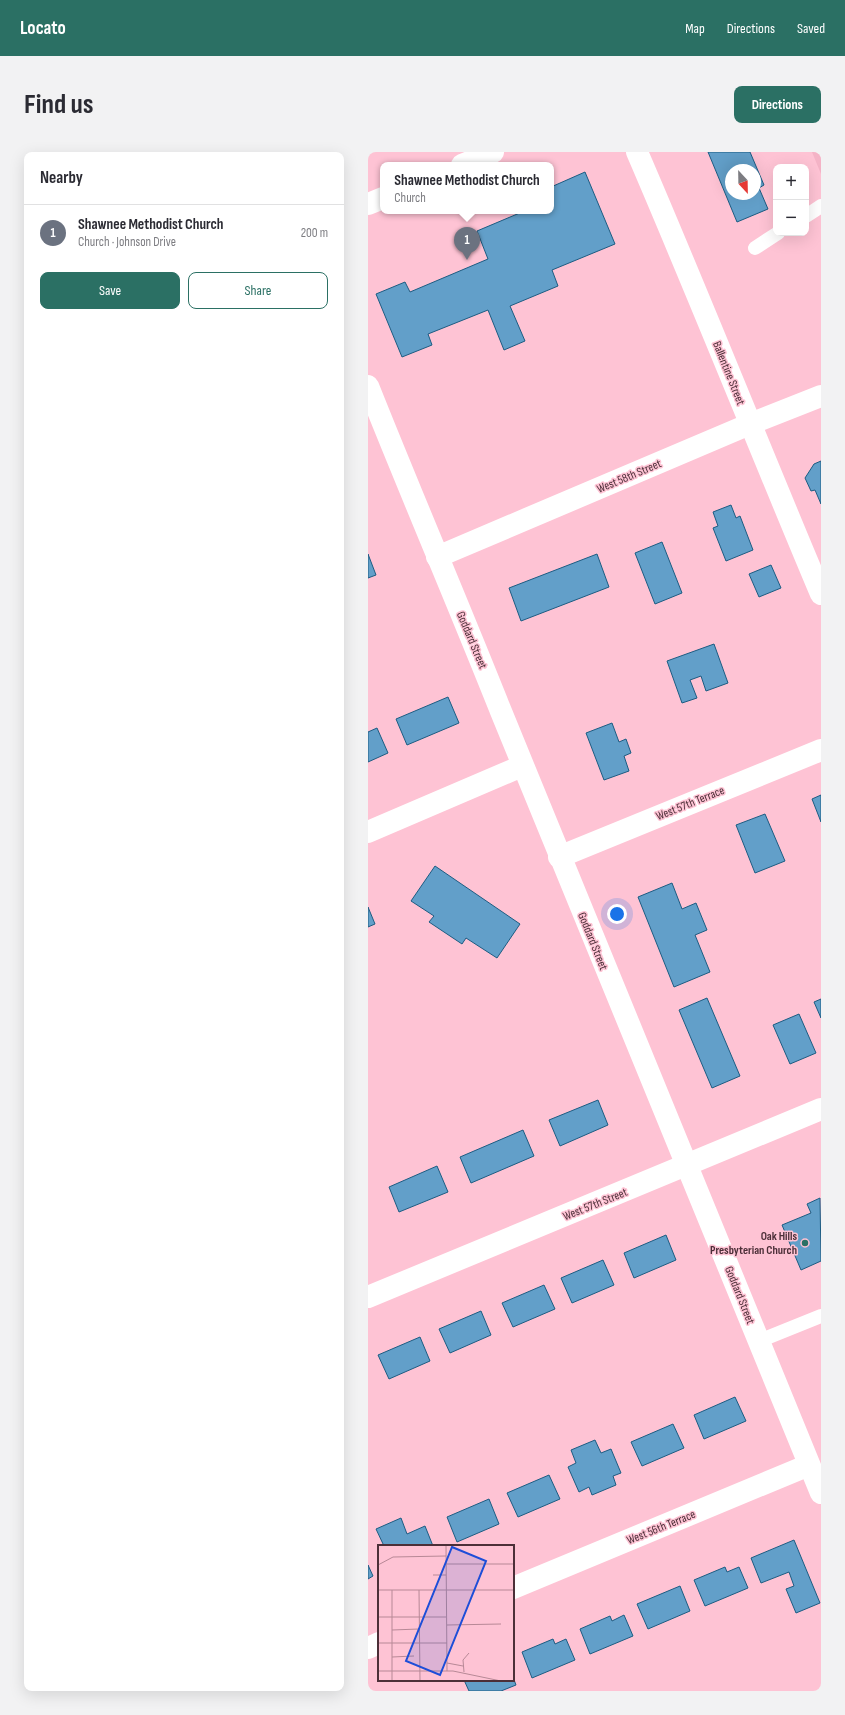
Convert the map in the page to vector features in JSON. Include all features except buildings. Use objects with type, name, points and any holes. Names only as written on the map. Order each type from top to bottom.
[{"type":"street","points":[[469,162],[493,152]]},
{"type":"street","name":"Ballentine Street","points":[[637,152],[685,263],[750,424],[820,588]]},
{"type":"street","points":[[368,204],[380,199]]},
{"type":"street","name":"Goddard Street","points":[[368,386],[657,1099],[687,1166],[821,1493]]},
{"type":"street","name":"West 58th Street","points":[[437,557],[750,424],[821,396]]},
{"type":"street","name":"West 57th Terrace","points":[[559,857],[821,750]]},
{"type":"street","points":[[368,832],[522,766]]},
{"type":"street","name":"West 57th Street","points":[[368,1297],[687,1166],[821,1109]]},
{"type":"street","name":"West 56th Terrace","points":[[514,1588],[809,1465]]},
{"type":"street","points":[[368,1648],[378,1643]]},
{"type":"lane","points":[[809,214],[821,206]]},
{"type":"lane","points":[[755,248],[773,236]]},
{"type":"lane","points":[[758,1341],[821,1316]]},
{"type":"shaded area","points":[[812,152],[821,152],[821,174]]},
{"type":"place","name":"Shawnee Methodist Church","points":[[467,260]]},
{"type":"place","name":"Oak Hills Presbyterian Church","points":[[805,1243]]}]
